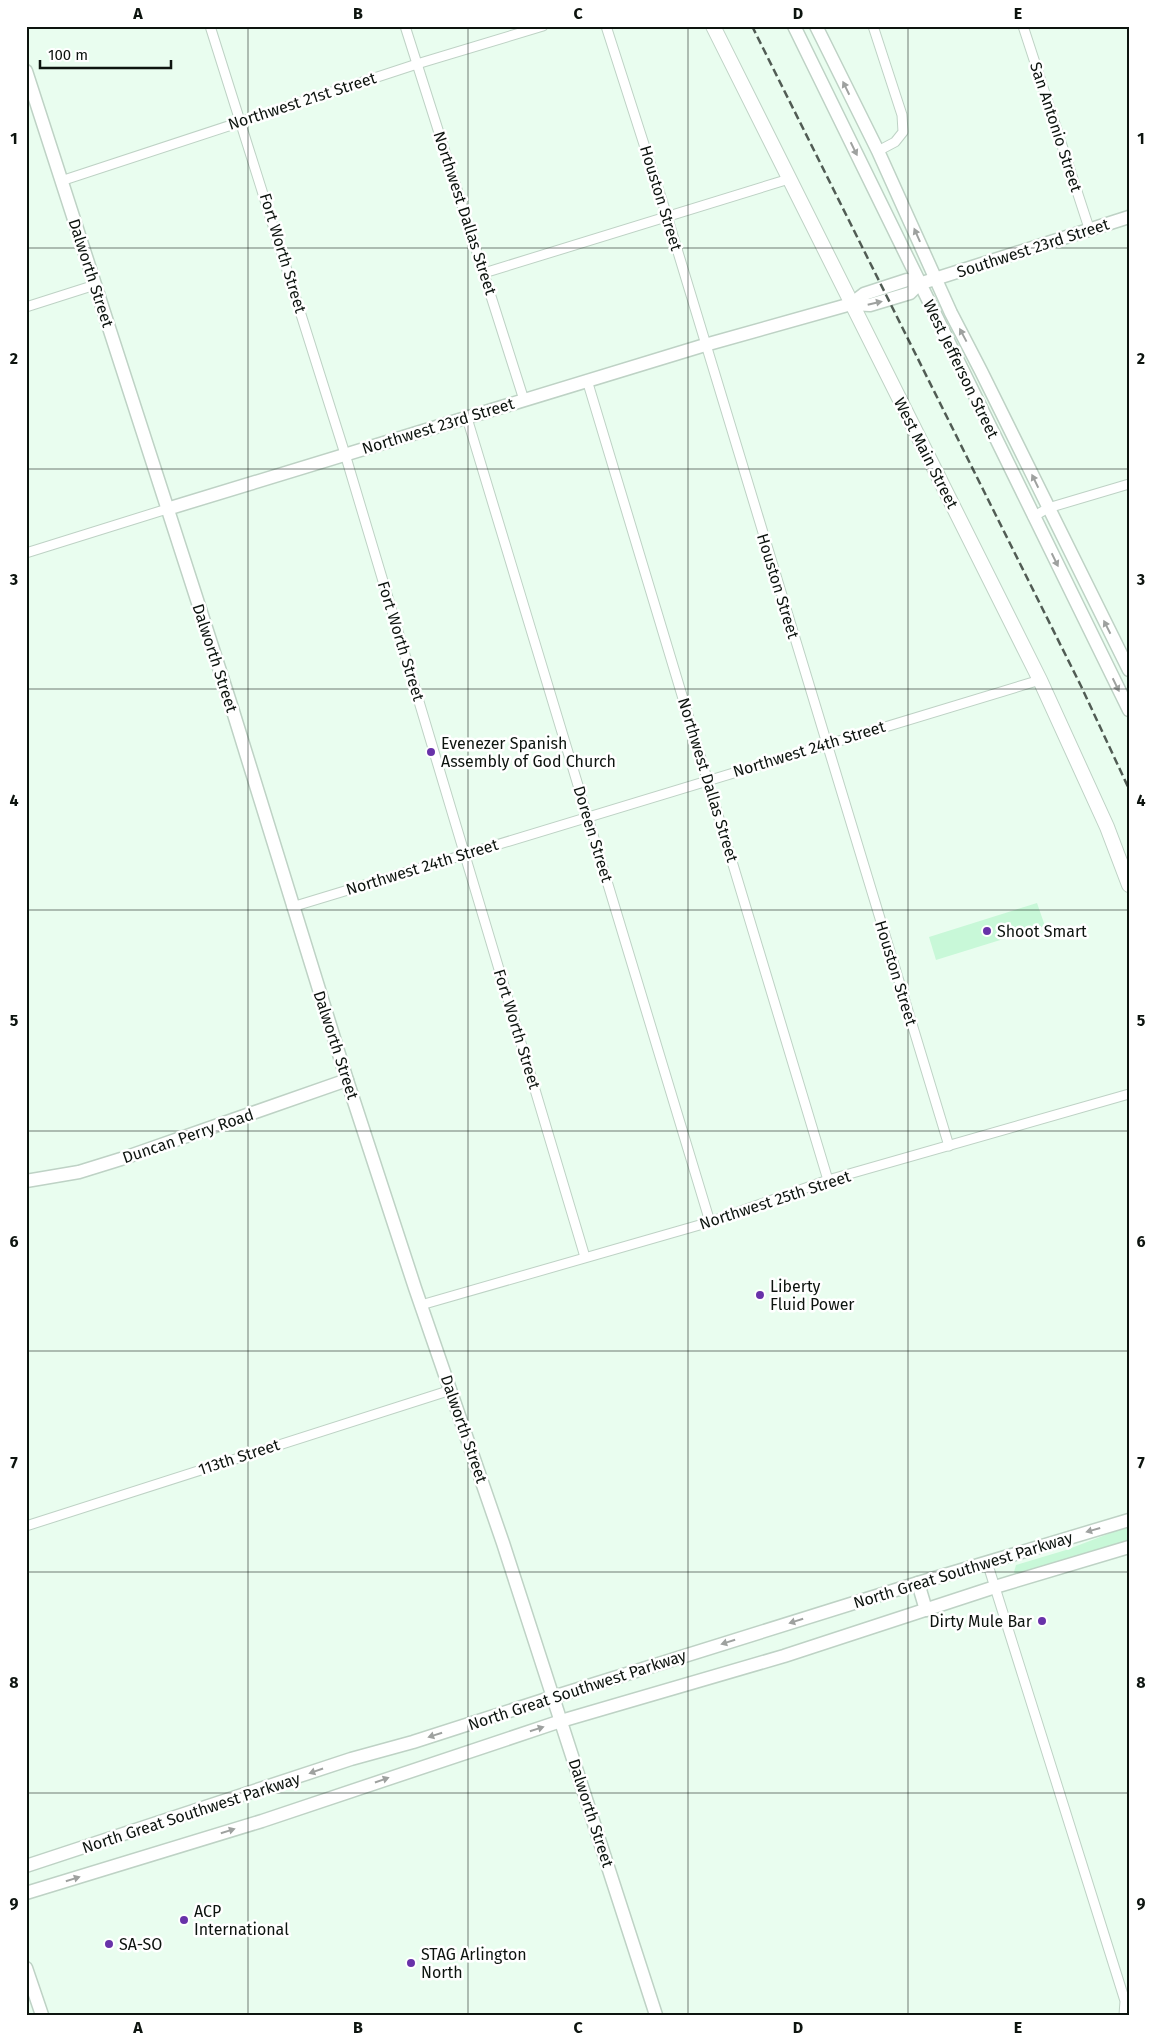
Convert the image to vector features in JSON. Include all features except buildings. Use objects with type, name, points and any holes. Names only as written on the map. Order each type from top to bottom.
[{"type":"main road","name":"West Main Street","points":[[713,26],[850,304],[1040,680],[1107,827],[1129,885]]},
{"type":"main road","name":"West Jefferson Street","points":[[794,26],[1129,710]]},
{"type":"main road","name":"West Jefferson Street","points":[[816,26],[878,151],[951,313],[1129,670]]},
{"type":"main road","name":"Dalworth Street","points":[[26,71],[232,708],[347,1080],[421,1305],[452,1390],[554,1696],[656,2015]]},
{"type":"main road","name":"Southwest 23rd Street","points":[[937,279],[1129,216]]},
{"type":"main road","name":"Northwest 23rd Street","points":[[167,509],[705,345],[850,304],[870,306],[910,293],[919,284],[937,279]]},
{"type":"main road","points":[[979,406],[994,397]]},
{"type":"main road","name":"Duncan Perry Road","points":[[26,1181],[79,1172],[122,1159],[347,1080]]},
{"type":"main road","name":"North Great Southwest Parkway","points":[[26,1866],[352,1759],[413,1742],[554,1696],[986,1562],[1129,1520]]},
{"type":"main road","name":"North Great Southwest Parkway","points":[[26,1893],[262,1821],[561,1721],[784,1656],[994,1588],[1129,1547]]},
{"type":"main road","points":[[918,1583],[926,1610]]},
{"type":"main road","points":[[26,1968],[42,2015]]},
{"type":"street","name":"Fort Worth Street","points":[[210,26],[242,121],[345,454],[585,1257]]},
{"type":"street","name":"Northwest Dallas Street","points":[[405,26],[524,400]]},
{"type":"street","name":"Northwest 21st Street","points":[[61,181],[417,64],[544,26]]},
{"type":"street","name":"Houston Street","points":[[606,26],[667,216],[949,1146]]},
{"type":"street","points":[[873,26],[902,115],[903,132],[895,142],[878,151]]},
{"type":"street","name":"San Antonio Street","points":[[1023,26],[1089,228]]},
{"type":"street","points":[[484,273],[789,179]]},
{"type":"street","points":[[26,307],[95,286]]},
{"type":"street","name":"Northwest Dallas Street","points":[[587,380],[828,1180]]},
{"type":"street","name":"Doreen Street","points":[[467,418],[710,1222]]},
{"type":"street","points":[[1033,517],[1048,508],[1129,484]]},
{"type":"street","name":"Northwest 23rd Street","points":[[26,554],[167,509]]},
{"type":"street","name":"Northwest 24th Street","points":[[292,907],[826,743],[1040,680]]},
{"type":"street","name":"Northwest 25th Street","points":[[421,1305],[710,1222],[828,1180],[1129,1094]]},
{"type":"street","name":"113th Street","points":[[26,1526],[452,1390]]},
{"type":"street","points":[[986,1562],[1125,2001],[1124,2015]]},
{"type":"green space","name":"Shoot Smart","points":[[1037,903],[1045,926],[936,960],[929,937]]},
{"type":"green space","points":[[1129,1526],[1129,1542],[1017,1576],[1014,1572],[1016,1565],[1066,1550]]},
{"type":"railway","points":[[752,26],[1081,686],[1129,789]]},
{"type":"place","name":"Evenezer Spanish Assembly of God Church","points":[[431,752]]},
{"type":"place","name":"Shoot Smart","points":[[987,931]]},
{"type":"place","name":"Liberty Fluid Power","points":[[760,1295]]},
{"type":"place","name":"Dirty Mule Bar","points":[[1042,1621]]},
{"type":"place","name":"ACP International","points":[[184,1920]]},
{"type":"place","name":"SA-SO","points":[[109,1944]]},
{"type":"place","name":"STAG Arlington North","points":[[411,1963]]}]
